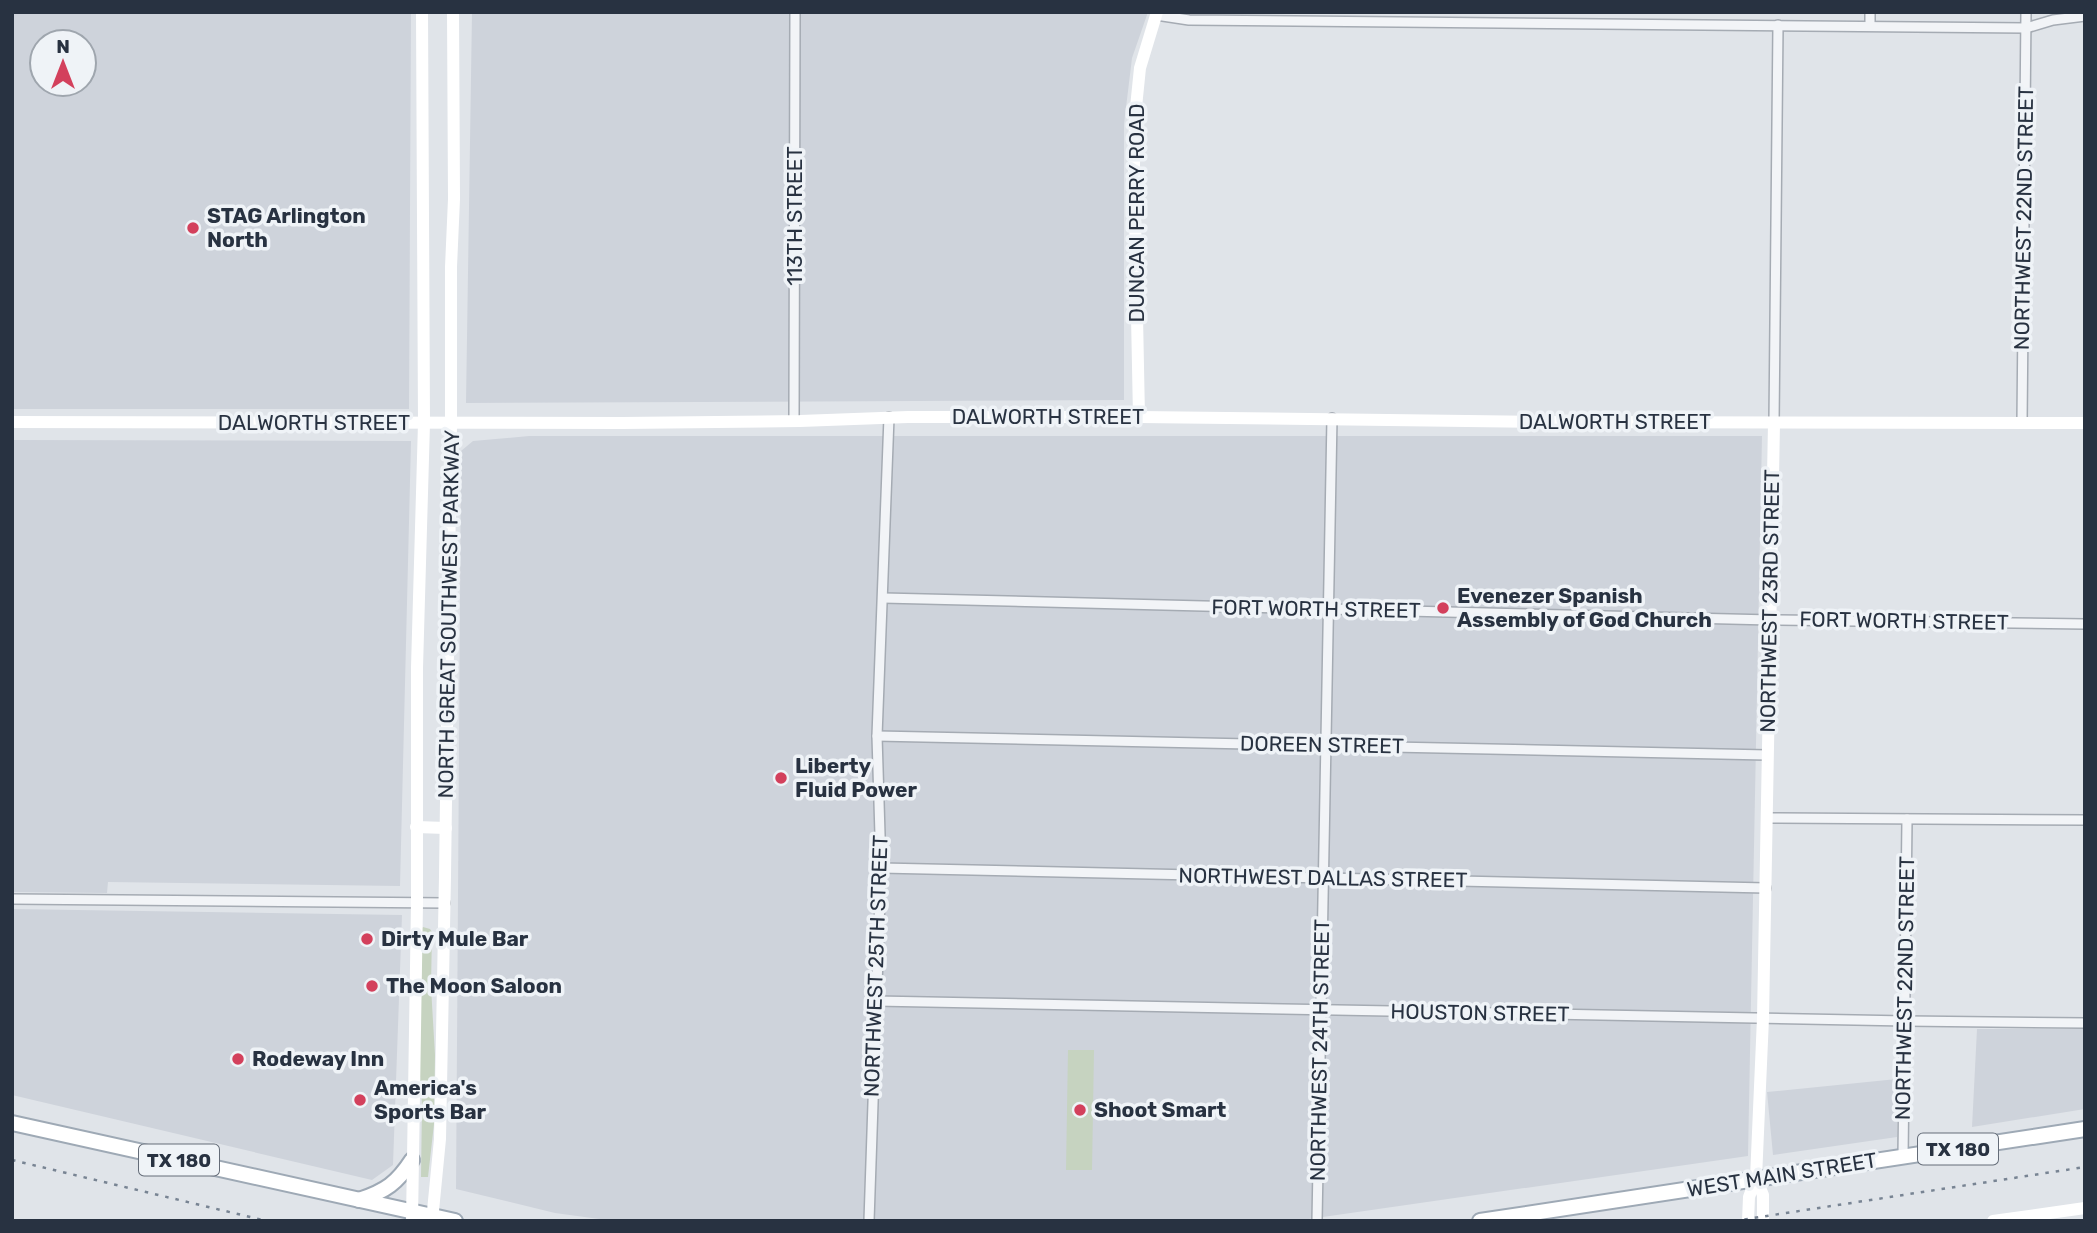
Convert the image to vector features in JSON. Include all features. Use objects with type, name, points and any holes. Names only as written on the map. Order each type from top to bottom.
[{"type":"main road","name":"TX 180","points":[[12,1124],[358,1200],[411,1217],[455,1221]]},
{"type":"main road","name":"WEST MAIN STREET","points":[[1479,1221],[2085,1129]]},
{"type":"main road","points":[[358,1200],[390,1187],[412,1160]]},
{"type":"street","name":"NORTH GREAT SOUTHWEST PARKWAY","points":[[411,1217],[416,903],[416,668],[424,423],[422,12]]},
{"type":"street","name":"NORTH GREAT SOUTHWEST PARKWAY","points":[[432,1218],[440,1139],[445,903],[451,267],[454,199],[453,12]]},
{"type":"street","name":"113TH STREET","points":[[794,421],[795,12]]},
{"type":"street","points":[[1870,12],[1870,26]]},
{"type":"street","name":"NORTHWEST 22ND STREET","points":[[2022,423],[2026,12]]},
{"type":"street","points":[[1156,14],[1189,20],[1509,17],[1778,25],[2026,28],[2053,20],[2085,16]]},
{"type":"street","name":"DUNCAN PERRY ROAD","points":[[1139,416],[1135,117],[1140,68],[1156,14]]},
{"type":"street","name":"NORTHWEST 23RD STREET","points":[[1748,1221],[1749,1196],[1756,1178],[1763,1018],[1778,25]]},
{"type":"street","name":"DALWORTH STREET","points":[[12,422],[451,423],[1139,416],[1552,422],[2085,423]]},
{"type":"street","name":"NORTHWEST 25TH STREET","points":[[869,1221],[881,868],[877,736],[889,418]]},
{"type":"street","name":"NORTHWEST 24TH STREET","points":[[1317,1221],[1332,418]]},
{"type":"street","name":"FORT WORTH STREET","points":[[883,598],[1771,620],[2085,624]]},
{"type":"street","name":"DOREEN STREET","points":[[877,736],[1768,755]]},
{"type":"street","points":[[1767,818],[2085,820]]},
{"type":"street","name":"NORTHWEST 22ND STREET","points":[[1903,1157],[1907,819]]},
{"type":"street","points":[[416,827],[446,828]]},
{"type":"street","name":"NORTHWEST DALLAS STREET","points":[[881,868],[1766,888]]},
{"type":"street","points":[[12,900],[445,903]]},
{"type":"street","name":"HOUSTON STREET","points":[[876,1001],[2085,1023]]},
{"type":"street","name":"NORTHWEST 23RD STREET","points":[[1756,1178],[1763,1195],[1763,1221]]},
{"type":"street","points":[[1993,1221],[2085,1208]]},
{"type":"shaded area","points":[[12,12],[411,12],[409,409],[12,409]]},
{"type":"shaded area","points":[[472,12],[1148,12],[1132,58],[1124,124],[1124,400],[466,403]]},
{"type":"shaded area","points":[[529,436],[1762,436],[1748,1156],[1295,1221],[614,1221],[555,1213],[456,1189],[461,451],[473,441]]},
{"type":"shaded area","points":[[12,440],[411,441],[400,886],[108,882],[107,893],[12,892]]},
{"type":"shaded area","points":[[12,909],[402,915],[393,1165],[372,1180],[12,1095]]},
{"type":"shaded area","points":[[1977,1029],[2085,1029],[2085,1109],[1972,1127]]},
{"type":"shaded area","points":[[1897,1079],[1897,1137],[1773,1155],[1767,1092]]},
{"type":"green space","points":[[423,927],[432,932],[431,987],[435,1055],[434,1124],[428,1177],[421,1177],[422,1105],[418,1047]]},
{"type":"green space","name":"Shoot Smart","points":[[1068,1050],[1094,1050],[1092,1170],[1066,1170]]},
{"type":"railway","points":[[12,1160],[267,1221]]},
{"type":"railway","points":[[1734,1221],[2085,1167]]},
{"type":"place","name":"STAG Arlington North","points":[[193,228]]},
{"type":"place","name":"Evenezer Spanish Assembly of God Church","points":[[1443,608]]},
{"type":"place","name":"Liberty Fluid Power","points":[[781,778]]},
{"type":"place","name":"Dirty Mule Bar","points":[[367,939]]},
{"type":"place","name":"The Moon Saloon","points":[[372,986]]},
{"type":"place","name":"Rodeway Inn","points":[[238,1059]]},
{"type":"place","name":"America's Sports Bar","points":[[360,1100]]},
{"type":"place","name":"Shoot Smart","points":[[1080,1110]]}]
